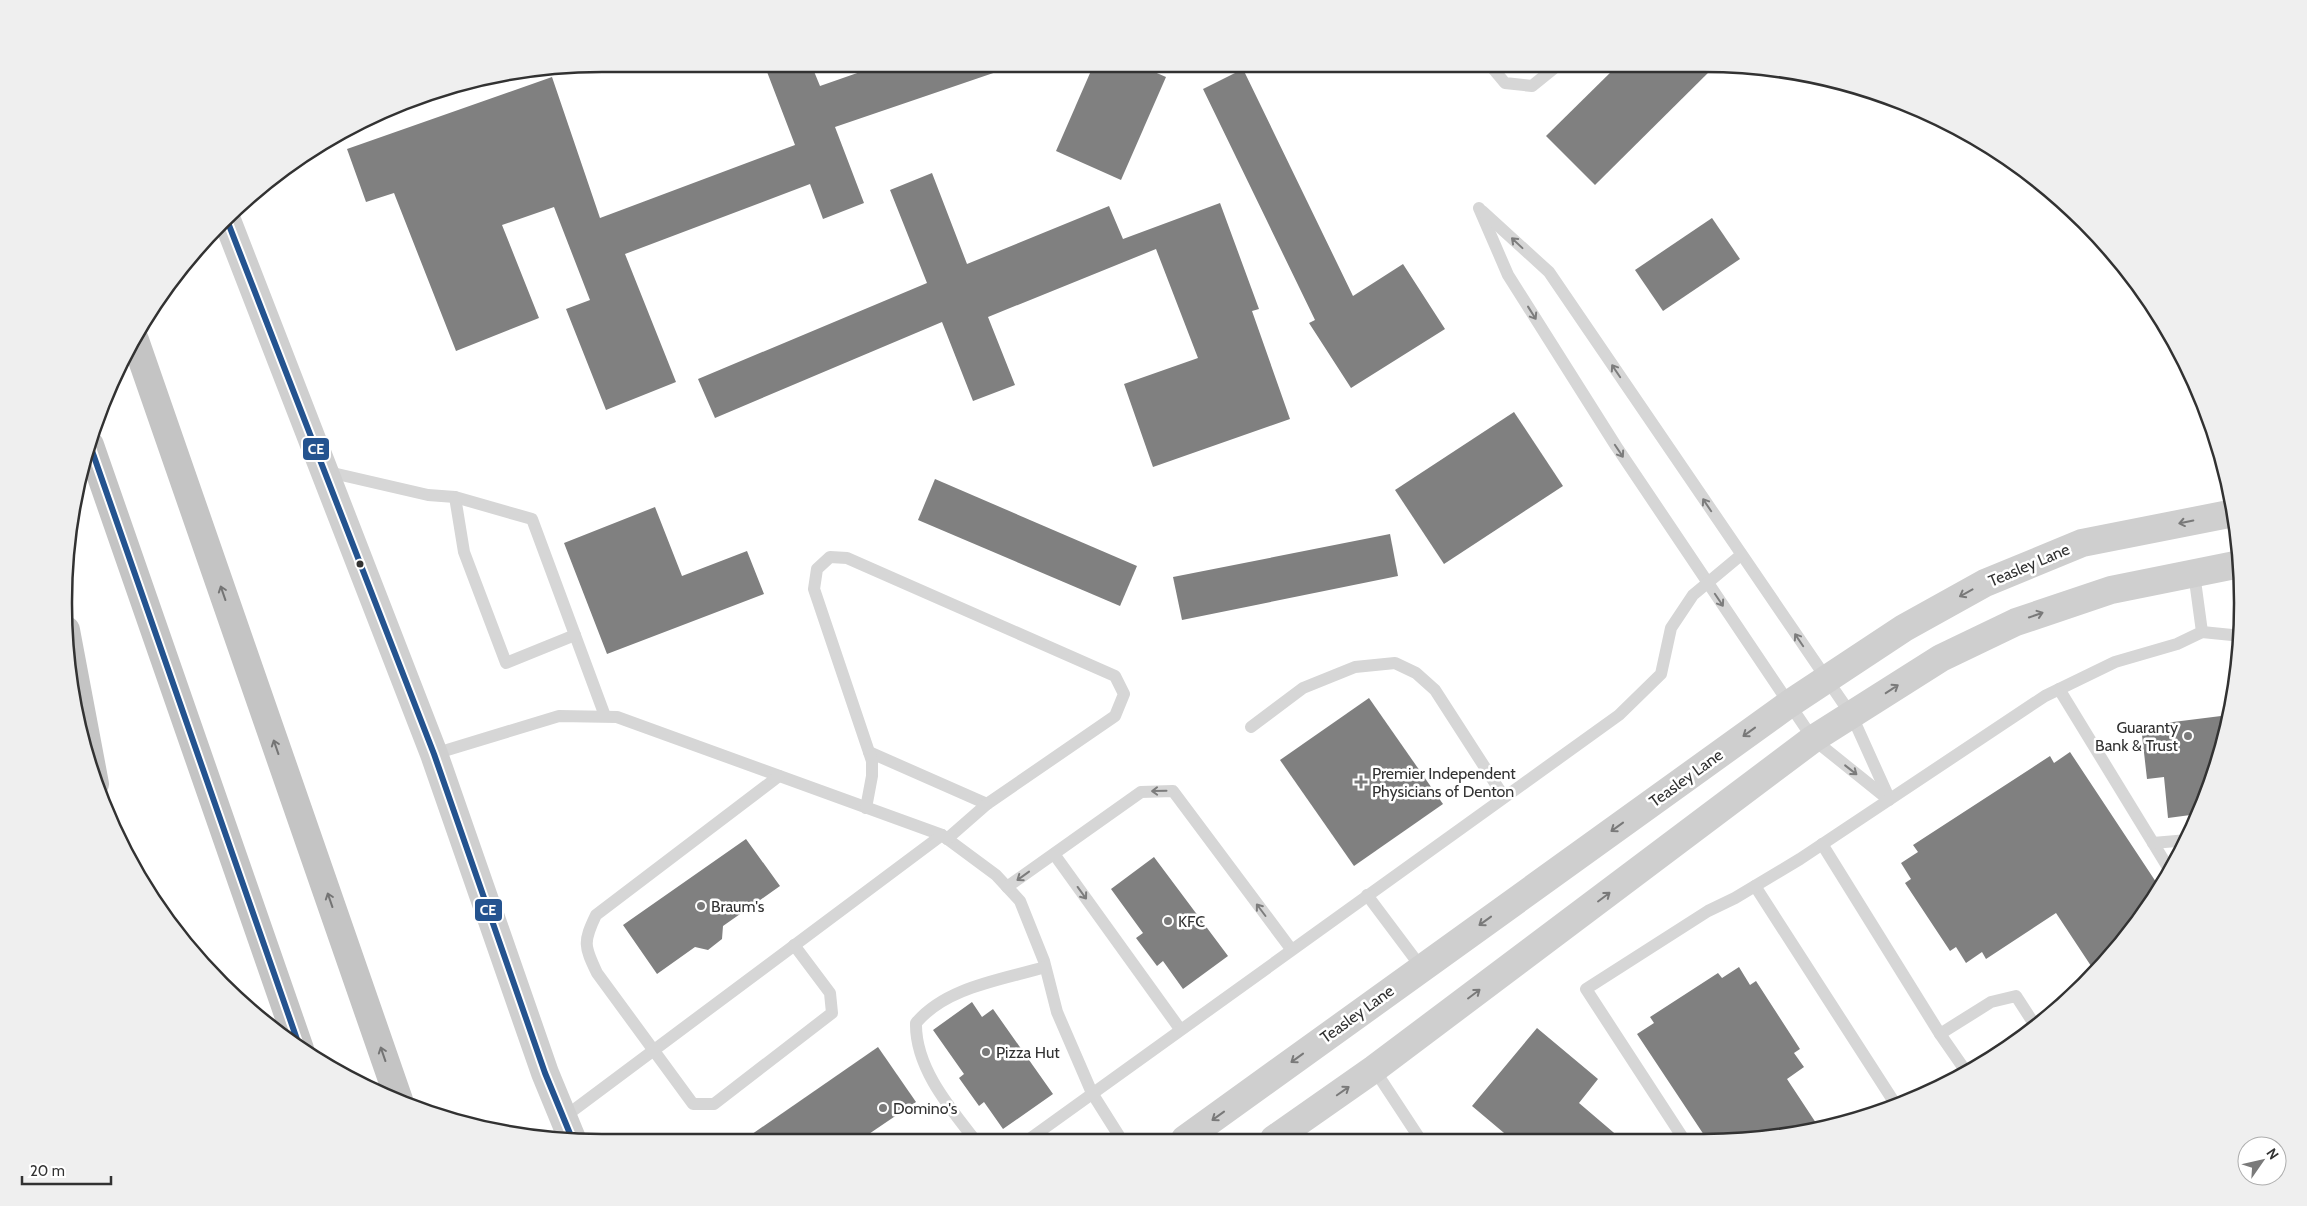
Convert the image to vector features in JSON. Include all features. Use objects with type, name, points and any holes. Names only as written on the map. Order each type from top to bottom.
[{"type":"highway","points":[[138,349],[396,1091]]},
{"type":"highway","points":[[94,456],[295,1035]]},
{"type":"main road","points":[[230,227],[434,754],[545,1073],[568,1129]]},
{"type":"main road","name":"Teasley Lane","points":[[1192,1134],[1789,704],[1904,628],[1985,583],[2073,546],[2226,510]]},
{"type":"main road","points":[[1281,1134],[1374,1069],[1813,739],[1941,658],[2016,622],[2111,590],[2233,565]]},
{"type":"lane","points":[[1496,72],[1505,83],[1532,86],[1549,72]]},
{"type":"lane","points":[[1479,208],[1549,272],[1852,716],[1889,800],[1813,739],[1616,446],[1508,275],[1479,208]]},
{"type":"lane","points":[[324,470],[428,495],[455,497],[532,519],[605,716]]},
{"type":"lane","points":[[455,497],[464,552],[506,663],[576,635]]},
{"type":"lane","points":[[1036,1134],[1619,715],[1661,674],[1671,628],[1693,595],[1706,582],[1741,555]]},
{"type":"lane","points":[[568,1129],[654,1050],[987,804],[1115,716],[1124,694],[1115,676],[847,558],[830,557],[817,570],[814,589],[872,761],[872,776],[866,808]]},
{"type":"lane","points":[[2194,573],[2202,632]]},
{"type":"lane","points":[[1680,1134],[1586,990],[1708,911],[1755,886],[1822,844],[2045,696],[2115,662],[2177,644],[2202,632],[2233,635]]},
{"type":"lane","points":[[1251,727],[1303,688],[1355,668],[1394,662],[1416,673],[1435,690],[1504,796]]},
{"type":"lane","points":[[2059,690],[2166,863]]},
{"type":"lane","points":[[434,754],[559,716],[617,717],[944,837],[996,875],[1020,901],[1045,967],[1057,1012],[1092,1093],[1117,1134]]},
{"type":"lane","points":[[869,752],[987,804]]},
{"type":"lane","points":[[778,776],[596,915],[587,933],[586,950],[597,972],[693,1104],[714,1104],[832,1013],[830,994],[794,945]]},
{"type":"lane","points":[[1007,887],[1141,792],[1173,791],[1291,949]]},
{"type":"lane","points":[[2153,843],[2178,841]]},
{"type":"lane","points":[[1822,844],[1940,1034],[1962,1066]]},
{"type":"lane","points":[[1054,854],[1180,1029]]},
{"type":"lane","points":[[1755,886],[1892,1099]]},
{"type":"lane","points":[[1367,895],[1421,968]]},
{"type":"lane","points":[[970,1134],[942,1098],[916,1039],[916,1023],[936,1004],[964,990],[1045,967]]},
{"type":"lane","points":[[1940,1034],[1991,1002],[2016,996],[2032,1020]]},
{"type":"lane","points":[[1374,1069],[1417,1134]]},
{"type":"building","points":[[767,72],[814,72],[820,86],[860,72],[996,72],[835,127],[864,203],[823,219],[810,184],[625,254],[676,382],[606,410],[566,309],[590,300],[554,207],[502,225],[539,318],[456,351],[394,193],[366,202],[347,149],[552,77],[600,218],[795,145]]},
{"type":"building","points":[[1091,72],[1154,72],[1166,77],[1121,180],[1056,151]]},
{"type":"building","points":[[1237,72],[1244,72],[1353,296],[1403,264],[1445,329],[1351,388],[1309,323],[1315,320],[1203,89]]},
{"type":"building","points":[[1611,72],[1709,72],[1595,185],[1546,136]]},
{"type":"building","points":[[932,173],[967,264],[1109,206],[1123,239],[1220,203],[1259,309],[1252,311],[1290,419],[1153,467],[1124,384],[1198,358],[1156,249],[988,317],[1015,385],[973,401],[942,322],[715,418],[698,379],[927,283],[890,190]]},
{"type":"building","points":[[1712,218],[1740,259],[1663,311],[1635,270]]},
{"type":"building","points":[[1514,412],[1563,486],[1444,564],[1395,490]]},
{"type":"building","points":[[935,479],[1137,566],[1120,606],[918,520]]},
{"type":"building","points":[[655,507],[682,576],[747,551],[764,594],[607,654],[564,543]]},
{"type":"building","points":[[1390,534],[1398,576],[1182,620],[1173,577]]},
{"type":"building","name":"Premier Independent Physicians of Denton","points":[[1369,698],[1443,804],[1354,866],[1280,760]]},
{"type":"building","points":[[2222,716],[2206,774],[2190,815],[2168,818],[2164,777],[2147,779],[2141,726]]},
{"type":"building","points":[[2070,752],[2155,881],[2125,926],[2091,966],[2056,913],[1986,959],[1982,952],[1966,963],[1956,947],[1950,951],[1905,883],[1911,879],[1901,863],[1918,852],[1913,845],[2050,756],[2054,763]]},
{"type":"building","name":"Braum's","points":[[746,839],[780,886],[723,926],[722,939],[708,950],[695,947],[657,974],[623,925]]},
{"type":"building","name":"KFC","points":[[1154,857],[1228,956],[1183,989],[1163,961],[1157,966],[1136,938],[1143,933],[1111,889]]},
{"type":"building","points":[[1739,967],[1750,985],[1756,981],[1800,1049],[1794,1053],[1804,1067],[1787,1079],[1815,1121],[1773,1129],[1703,1134],[1637,1034],[1654,1023],[1650,1017],[1718,973],[1722,978]]},
{"type":"building","name":"Pizza Hut","points":[[972,1002],[982,1017],[993,1009],[1053,1094],[1003,1129],[984,1102],[979,1106],[959,1078],[964,1074],[933,1030]]},
{"type":"building","points":[[1537,1028],[1598,1079],[1579,1103],[1615,1134],[1505,1134],[1472,1106]]},
{"type":"building","points":[[878,1047],[916,1102],[869,1134],[752,1134]]},
{"type":"transit line","name":"CE","points":[[230,227],[434,754],[545,1073],[569,1132]]},
{"type":"transit line","name":"CE","points":[[94,456],[295,1035]]},
{"type":"place","name":"Guaranty Bank & Trust","points":[[2188,736]]},
{"type":"place","name":"Premier Independent Physicians of Denton","points":[[1361,782]]},
{"type":"place","name":"Braum's","points":[[701,906]]},
{"type":"place","name":"KFC","points":[[1168,921]]},
{"type":"place","name":"Pizza Hut","points":[[986,1052]]},
{"type":"place","name":"Domino's","points":[[883,1108]]}]
